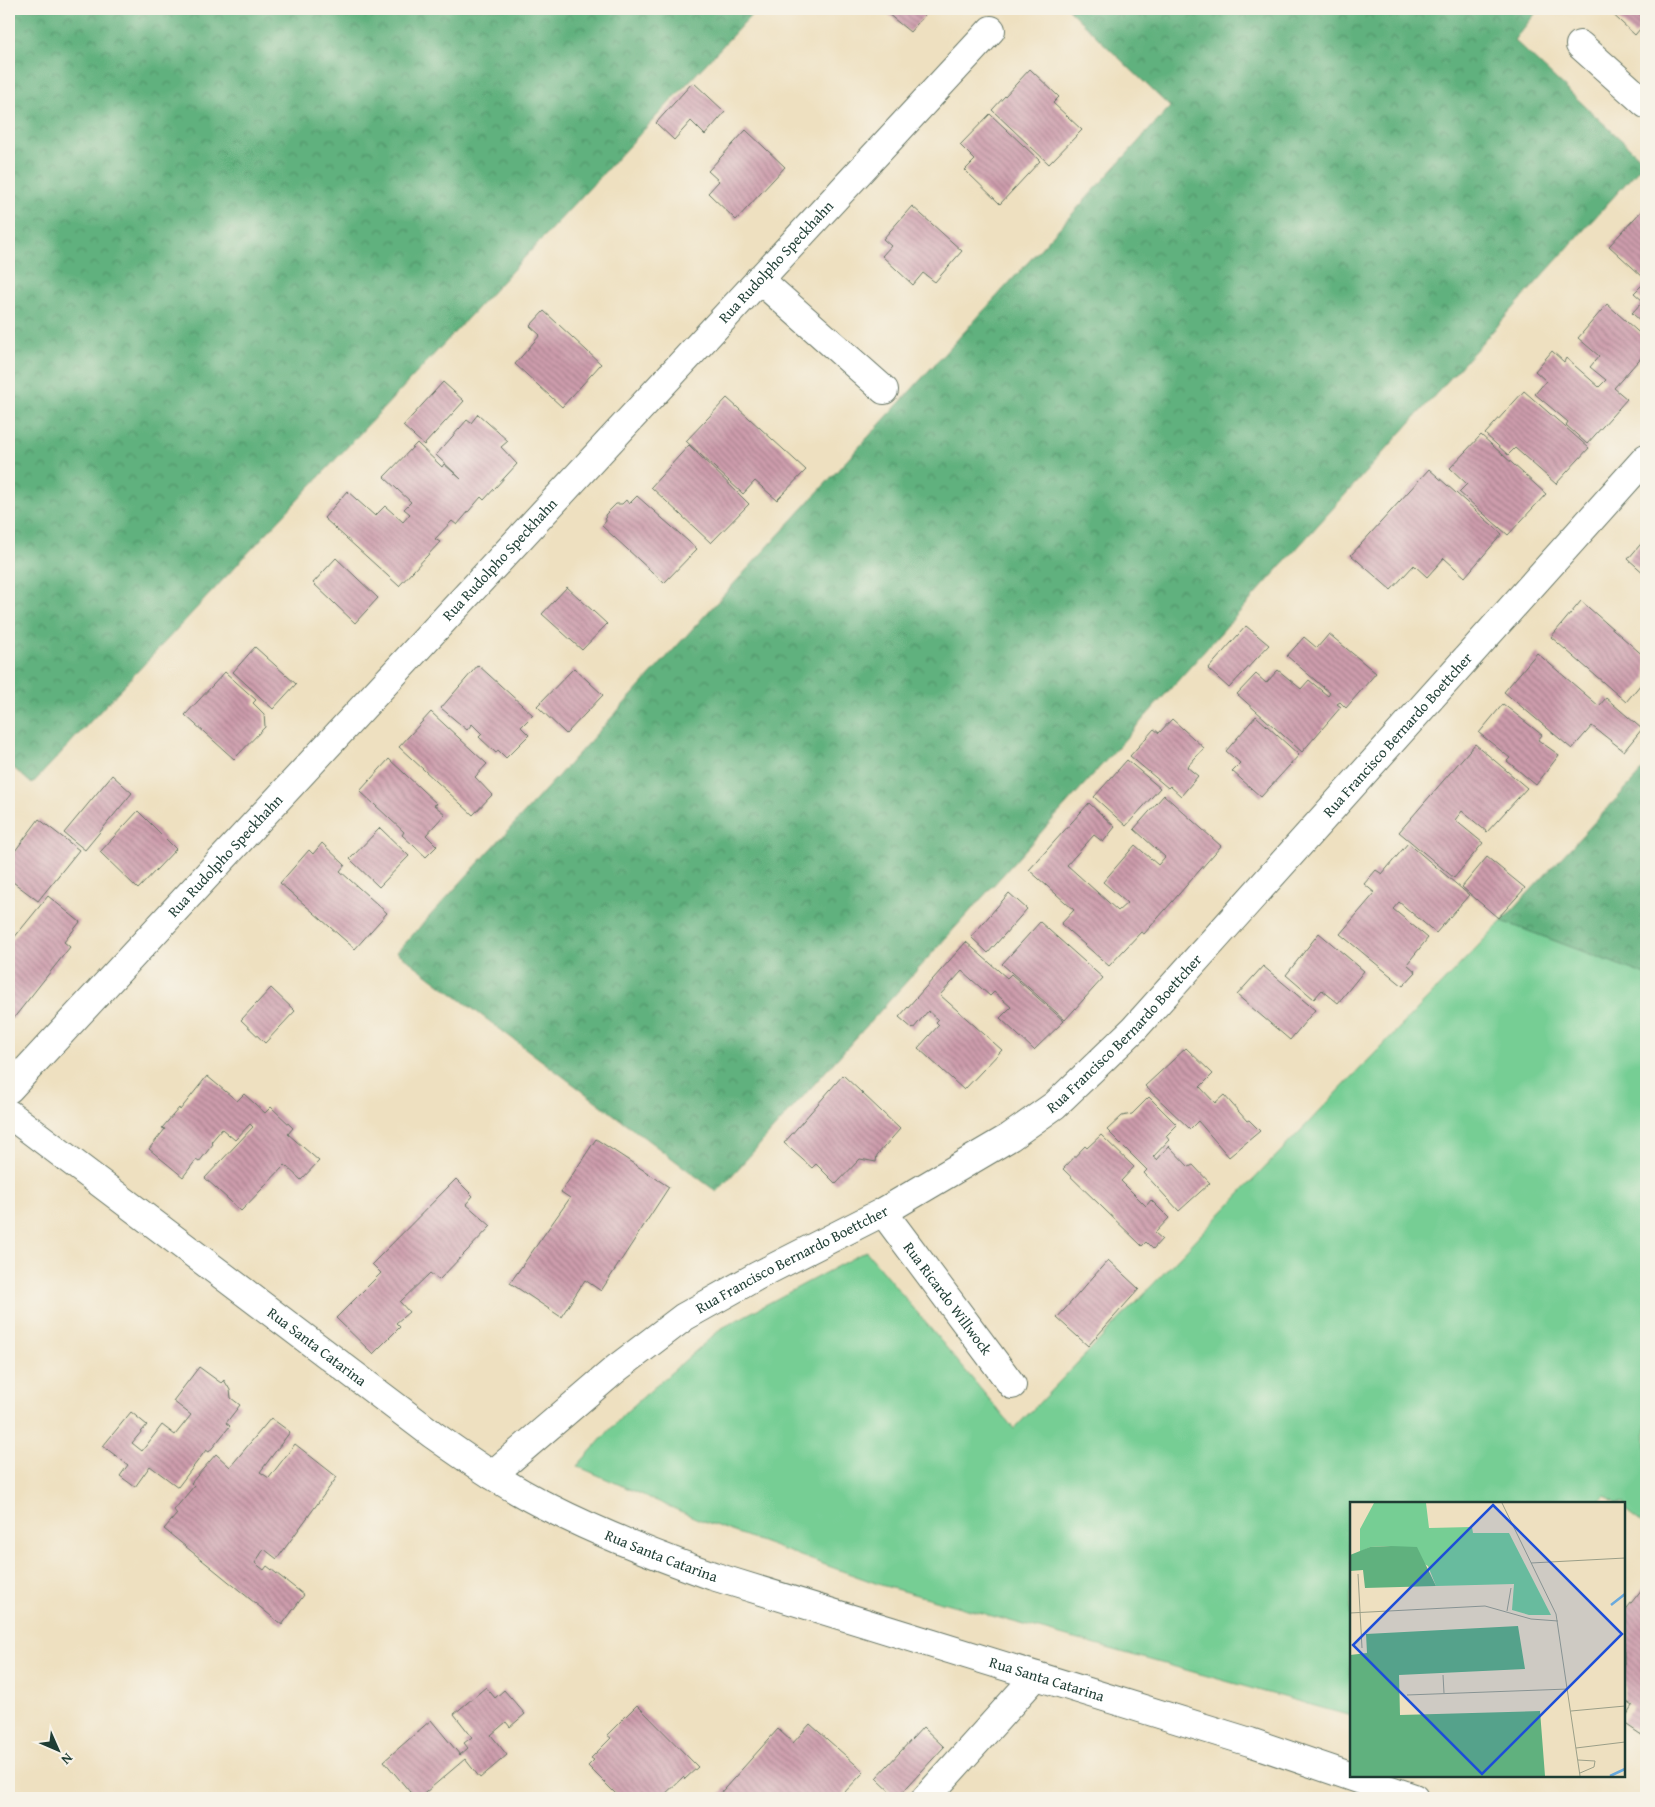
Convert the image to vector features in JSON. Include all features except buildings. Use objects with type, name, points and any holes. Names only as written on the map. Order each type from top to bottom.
[{"type":"street","name":"Rua Rudolpho Speckhahn","points":[[9,1089],[991,30]]},
{"type":"street","points":[[1580,45],[1646,104]]},
{"type":"street","points":[[760,279],[884,390]]},
{"type":"street","name":"Rua Francisco Bernardo Boettcher","points":[[492,1475],[617,1368],[684,1317],[757,1276],[883,1212],[1010,1137],[1055,1105],[1134,1028],[1646,458]]},
{"type":"street","name":"Rua Santa Catarina","points":[[9,1114],[432,1434],[492,1475],[546,1507],[652,1554],[713,1576],[1250,1742],[1350,1776]]},
{"type":"street","name":"Rua Ricardo Willwock","points":[[883,1212],[1012,1385]]},
{"type":"street","points":[[926,1798],[1036,1676]]},
{"type":"street","name":"Rua Santa Catarina","points":[[1352,1777],[1414,1798]]},
{"type":"green space","points":[[9,9],[757,9],[32,784],[9,764]]},
{"type":"green space","points":[[1068,9],[1539,9],[1514,40],[1645,162],[717,1192],[397,952],[1170,107]]},
{"type":"green space","points":[[1646,767],[1646,975],[1502,921]]},
{"type":"green space","points":[[1502,921],[1646,975],[1646,1526],[1625,1510],[1625,1502],[1615,1502],[1605,1495],[1598,1502],[1350,1502],[1350,1716],[881,1585],[698,1519],[577,1466],[626,1412],[722,1328],[866,1251],[1014,1429]]}]
